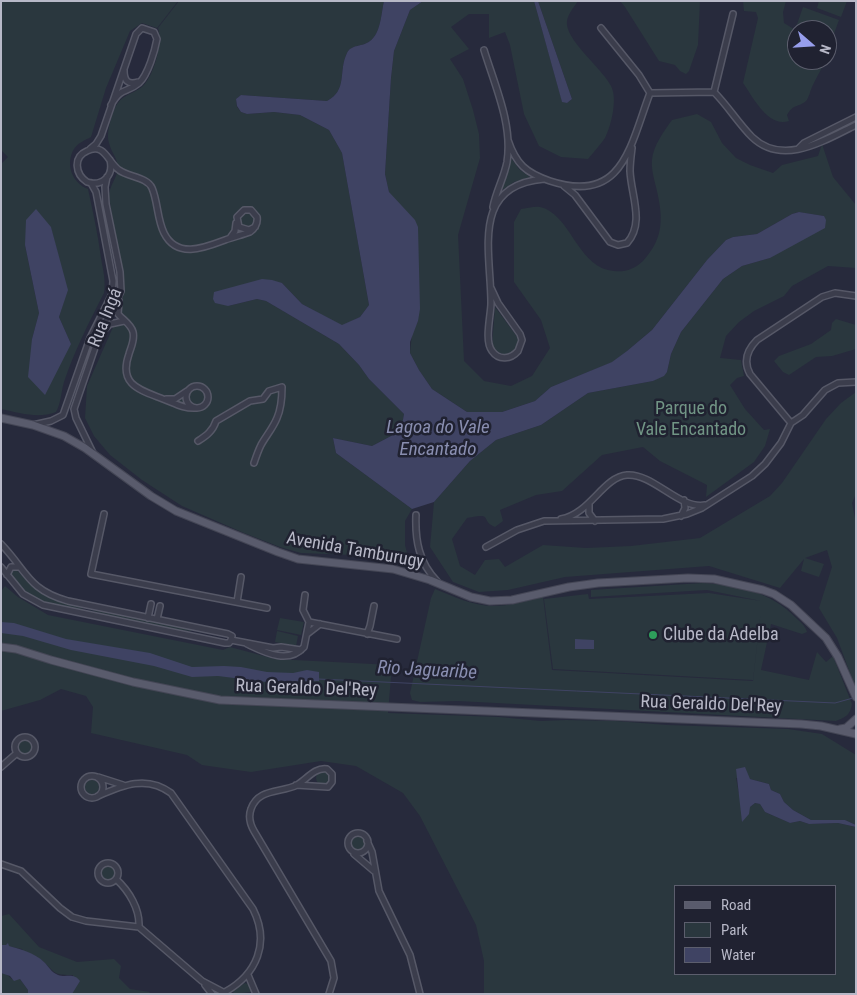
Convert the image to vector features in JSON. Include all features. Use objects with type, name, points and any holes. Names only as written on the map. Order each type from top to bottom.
[{"type":"main road","name":"Avenida Tamburugy","points":[[1,418],[33,425],[64,436],[94,454],[176,512],[278,552],[307,560],[393,569],[438,583],[471,597],[490,601],[512,600],[569,587],[598,583],[688,578],[714,579],[774,594],[791,605],[826,638],[838,657],[856,697]]},
{"type":"main road","name":"Rua Geraldo Del'Rey","points":[[1,647],[16,649],[133,682],[207,699],[801,724],[821,726],[856,734]]},
{"type":"main road","points":[[840,730],[846,728],[856,719]]},
{"type":"street","points":[[714,92],[733,14]]},
{"type":"street","points":[[601,28],[639,75],[650,93]]},
{"type":"street","points":[[112,105],[120,93],[136,86],[145,76],[156,43],[156,33],[145,29],[138,31],[101,136],[100,144],[116,168],[151,186],[164,234],[175,245],[185,250],[196,250],[250,232],[255,227],[257,217],[251,210],[241,211],[235,231],[230,238]]},
{"type":"street","points":[[484,50],[504,118],[510,156],[492,212],[488,247],[491,288],[488,342],[493,353],[502,358],[509,358],[518,351],[522,340],[517,329],[498,303],[491,288]]},
{"type":"street","points":[[125,67],[124,79],[126,81],[132,83],[141,81]]},
{"type":"street","points":[[650,93],[714,92]]},
{"type":"street","points":[[714,92],[752,138],[780,150],[798,149],[856,118]]},
{"type":"street","points":[[510,156],[531,174],[563,186],[593,186],[605,180],[619,168],[633,141],[650,93]]},
{"type":"street","points":[[819,139],[856,125]]},
{"type":"street","points":[[101,136],[96,144],[81,155],[77,167],[78,172],[83,179],[91,183],[100,182],[117,173],[124,173]]},
{"type":"street","points":[[563,186],[578,199],[610,242],[618,245],[627,243],[633,234],[637,218],[630,170],[633,141]]},
{"type":"street","points":[[89,150],[96,149],[106,153]]},
{"type":"street","points":[[108,177],[111,169],[110,160]]},
{"type":"street","points":[[619,168],[630,170]]},
{"type":"street","points":[[530,180],[531,174]]},
{"type":"street","name":"Rua Ingá","points":[[94,454],[76,418],[74,409],[100,330],[121,291],[120,272],[106,204],[105,187],[108,177]]},
{"type":"street","points":[[492,212],[504,194],[512,187],[530,180],[544,179]]},
{"type":"street","name":"Rua Ingá","points":[[33,425],[51,421],[63,415],[90,338],[112,294],[113,281],[110,265],[96,192],[91,183]]},
{"type":"street","points":[[578,199],[583,187]]},
{"type":"street","points":[[499,190],[504,194]]},
{"type":"street","points":[[237,220],[239,227],[245,230],[255,227]]},
{"type":"street","points":[[121,291],[118,312],[130,325],[134,334],[125,367],[129,380],[141,391],[188,408],[200,408],[208,399],[206,392],[201,387],[193,387],[179,398],[165,399]]},
{"type":"street","points":[[791,423],[750,374],[746,366],[748,350],[757,340],[822,297],[835,292],[856,296]]},
{"type":"street","points":[[491,305],[498,303]]},
{"type":"street","points":[[97,341],[110,324],[125,321]]},
{"type":"street","points":[[554,521],[662,519],[698,510],[758,471],[781,443],[791,423],[803,415],[831,385],[856,382]]},
{"type":"street","points":[[198,441],[208,435],[216,421],[250,401],[263,398],[269,391],[282,387],[282,399],[277,418],[270,434],[258,450],[254,463]]},
{"type":"street","points":[[190,389],[187,392],[186,401],[196,408]]},
{"type":"street","points":[[486,547],[528,525],[576,515],[615,479],[626,475],[639,477],[697,506],[709,504]]},
{"type":"street","points":[[680,516],[685,508],[684,500]]},
{"type":"street","points":[[588,504],[589,513],[595,521]]},
{"type":"street","points":[[104,514],[91,574],[267,608]]},
{"type":"street","points":[[416,515],[416,543],[430,575],[438,583]]},
{"type":"street","points":[[3,546],[3,555]]},
{"type":"street","points":[[3,546],[30,580],[43,592],[59,599],[230,634],[232,640]]},
{"type":"street","points":[[1,567],[17,588],[35,602],[51,608],[227,643],[232,640],[247,644],[276,648],[281,646],[302,650]]},
{"type":"street","points":[[7,575],[11,567],[19,567]]},
{"type":"street","points":[[237,602],[241,577]]},
{"type":"street","points":[[247,644],[274,655],[290,656],[302,650],[309,622],[303,610],[305,595]]},
{"type":"street","points":[[148,618],[151,604]]},
{"type":"street","points":[[83,614],[85,605]]},
{"type":"street","points":[[157,619],[160,606]]},
{"type":"street","points":[[367,634],[374,606]]},
{"type":"street","points":[[309,622],[397,639]]},
{"type":"street","points":[[307,634],[320,624]]},
{"type":"street","points":[[194,636],[196,627]]},
{"type":"street","points":[[274,655],[276,648]]},
{"type":"street","points":[[27,736],[33,739],[36,745],[35,752],[32,755],[26,758],[17,753],[15,747],[17,740],[27,736]]},
{"type":"street","points":[[1,767],[17,753]]},
{"type":"street","points":[[296,785],[324,788],[330,785],[333,778],[332,774],[324,768],[311,774],[296,785],[260,796],[252,805],[249,818],[254,832],[331,961],[334,978],[329,994]]},
{"type":"street","points":[[311,774],[316,787]]},
{"type":"street","points":[[124,785],[98,796],[88,797],[81,790],[83,780],[89,776],[124,785],[151,784],[166,789],[181,804],[253,909],[260,924],[261,940],[258,956],[248,975],[224,993],[202,981]]},
{"type":"street","points":[[96,777],[103,786],[98,796]]},
{"type":"street","points":[[375,872],[352,852],[347,844],[352,835],[361,834],[372,852],[382,900],[410,955],[420,994]]},
{"type":"street","points":[[352,852],[358,854],[364,852],[367,847],[367,841]]},
{"type":"street","points":[[1,864],[20,871],[60,908],[72,916],[86,921],[139,927],[202,981],[212,994]]},
{"type":"street","points":[[1,868],[11,867]]},
{"type":"street","points":[[116,879],[132,901],[138,916],[139,927]]},
{"type":"street","points":[[248,975],[256,994]]},
{"type":"green space","points":[[1,1],[178,1],[157,28],[142,23],[130,31],[106,88],[91,137],[78,145],[71,155],[70,167],[74,178],[88,189],[105,288],[68,371],[58,409],[56,412],[49,414],[29,415],[1,409],[1,164],[8,157],[1,150]],"holes":[[[51,228],[67,290],[59,317],[71,344],[32,339],[39,313],[25,245]]]},
{"type":"green space","points":[[179,1],[384,1],[380,23],[374,38],[367,43],[351,48],[347,53],[340,86],[334,97],[327,101],[241,95],[236,99],[237,107],[241,112],[247,114],[274,112],[300,115],[329,130],[342,153],[369,305],[360,317],[342,326],[302,304],[282,283],[228,306],[257,299],[266,301],[339,344],[359,365],[369,379],[404,414],[402,425],[391,436],[372,446],[333,438],[336,453],[412,509],[405,521],[405,545],[410,564],[377,556],[301,553],[244,533],[182,506],[142,480],[110,455],[94,436],[85,418],[87,386],[121,309],[124,285],[109,197],[118,168],[108,140],[108,132],[113,113],[119,102],[143,86],[151,74],[158,50],[158,28]]},
{"type":"green space","name":"Parque do Vale Encantado","points":[[423,1],[534,1],[562,101],[567,103],[572,99],[538,1],[578,1],[567,21],[571,36],[607,79],[613,91],[614,105],[611,120],[605,138],[599,146],[588,159],[561,157],[539,146],[524,114],[510,45],[505,32],[489,38],[489,14],[469,14],[451,27],[469,49],[450,59],[463,79],[473,110],[479,134],[480,158],[458,235],[464,361],[484,381],[511,386],[532,376],[550,348],[541,320],[514,282],[514,222],[521,209],[540,207],[550,211],[559,218],[588,258],[597,266],[618,271],[635,267],[650,252],[659,235],[661,217],[652,160],[662,134],[672,120],[697,114],[711,122],[722,143],[736,158],[773,173],[782,165],[818,156],[822,144],[833,177],[856,205],[856,268],[828,266],[792,286],[784,296],[754,311],[739,322],[726,336],[720,358],[741,360],[744,376],[737,378],[730,385],[745,409],[764,430],[770,429],[765,446],[754,462],[706,497],[707,485],[660,461],[643,447],[602,455],[562,491],[536,495],[500,510],[503,521],[495,527],[484,516],[467,518],[452,539],[460,566],[475,575],[485,560],[499,559],[505,567],[543,545],[586,548],[631,546],[700,538],[770,496],[782,483],[826,419],[841,403],[856,392],[856,494],[852,503],[856,523],[856,689],[837,638],[819,608],[832,567],[827,550],[805,558],[824,564],[819,577],[801,571],[804,559],[780,588],[709,566],[565,577],[508,590],[479,592],[453,582],[430,547],[434,502],[470,461],[496,440],[541,425],[588,393],[653,381],[667,372],[671,354],[681,332],[723,279],[742,266],[770,258],[824,216],[798,212],[757,234],[733,237],[726,240],[707,260],[652,330],[613,362],[551,387],[535,401],[502,412],[467,412],[432,389],[410,353],[412,334],[418,321],[385,174],[394,51],[410,10]]},
{"type":"green space","points":[[620,1],[700,1],[698,45],[689,71],[686,74],[675,65],[659,61]]},
{"type":"green space","points":[[743,1],[786,1],[783,12],[784,23],[787,25],[787,70],[821,70],[807,100],[794,107],[787,115],[789,121],[781,122],[768,116],[756,103],[743,83],[758,18],[756,12],[744,11]]},
{"type":"green space","points":[[819,1],[847,1],[841,17],[817,8]]},
{"type":"green space","points":[[803,7],[839,20],[837,26],[837,20],[798,20]]},
{"type":"green space","points":[[511,158],[519,169],[530,177],[514,182],[502,190]]},
{"type":"green space","points":[[495,307],[518,338],[517,349],[510,354],[501,353],[492,346]]},
{"type":"green space","name":"Parque do Vale Encantado","points":[[836,319],[856,325],[856,349],[832,356],[816,357],[789,375],[783,372],[774,361],[779,356],[811,344],[831,330],[832,323]]},
{"type":"green space","points":[[12,570],[17,570],[31,585],[46,595],[63,603],[83,608],[62,607],[39,600],[15,581],[10,575]]},
{"type":"green space","points":[[703,583],[753,591],[786,608],[804,625],[807,632],[802,634],[771,624],[761,670],[809,680],[817,652],[826,662],[833,656],[852,704],[847,715],[836,721],[458,701],[420,702],[412,700],[410,693],[431,598],[435,589],[485,606],[518,603],[543,597],[552,670],[753,681],[762,601],[753,680],[553,669],[544,599],[588,594],[589,599],[709,593],[761,601],[707,590],[591,597],[591,590]]},
{"type":"green space","points":[[5,586],[18,597],[48,615],[223,650],[230,647],[275,659],[392,665],[388,713],[499,717],[541,721],[616,721],[667,725],[788,729],[822,734],[856,755],[856,825],[845,820],[811,820],[793,810],[784,802],[780,794],[771,790],[769,784],[750,779],[736,778],[739,794],[750,807],[755,803],[760,804],[765,812],[790,823],[800,821],[809,824],[838,823],[856,827],[856,994],[484,994],[484,961],[476,925],[420,816],[403,793],[356,766],[321,761],[251,772],[202,765],[187,755],[91,733],[93,707],[86,696],[61,689],[40,700],[1,711],[1,591]]},
{"type":"green space","points":[[87,610],[191,629],[191,631],[177,630]]},
{"type":"green space","points":[[280,618],[304,622],[301,635],[277,630]]},
{"type":"green space","points":[[277,631],[298,636],[296,646],[275,642]]},
{"type":"green space","points":[[23,739],[29,739],[34,744],[32,753],[23,755],[18,750],[18,744]]},
{"type":"green space","points":[[320,771],[326,771],[330,778],[326,785],[320,785],[316,781],[316,775]]},
{"type":"green space","points":[[89,780],[95,780],[99,787],[95,794],[89,794],[85,790],[85,784]]},
{"type":"green space","points":[[355,836],[361,836],[365,843],[361,850],[355,850],[351,846],[351,840]]},
{"type":"green space","points":[[105,866],[111,866],[115,873],[111,880],[105,880],[101,876],[101,870]]},
{"type":"green space","points":[[9,914],[39,947],[77,962],[114,959],[121,966],[119,978],[130,989],[150,992],[148,994],[72,994],[73,975],[56,973],[43,961],[22,949],[1,945],[1,916]]},
{"type":"green space","points":[[1,973],[6,974],[12,979],[20,979],[28,990],[28,994],[1,994]]},
{"type":"green space","points":[[245,983],[250,985],[251,992],[234,994],[233,991]]},
{"type":"water","name":"Lagoa do Vale Encantado","points":[[384,1],[423,1],[410,10],[394,51],[385,174],[389,192],[415,220],[418,227],[420,309],[418,321],[410,342],[410,353],[432,389],[467,412],[502,412],[535,401],[551,387],[612,362],[652,330],[707,260],[726,240],[733,237],[757,234],[799,212],[824,216],[826,220],[825,228],[770,258],[742,266],[723,279],[681,332],[664,376],[653,381],[588,393],[541,425],[496,440],[470,461],[434,502],[412,509],[336,453],[333,438],[372,446],[391,436],[402,425],[404,414],[369,379],[359,365],[339,344],[266,301],[257,299],[228,306],[215,303],[213,299],[214,292],[262,279],[282,283],[302,304],[342,325],[360,317],[369,305],[342,153],[329,130],[300,115],[274,112],[247,114],[241,112],[237,106],[236,99],[241,95],[327,101],[334,97],[340,86],[347,53],[351,48],[367,43],[374,38],[380,23]]},
{"type":"water","points":[[534,1],[538,1],[572,99],[567,103],[562,102]]},
{"type":"water","points":[[36,209],[51,227],[68,290],[59,317],[71,344],[45,395],[28,377],[32,339],[39,313],[25,245],[26,220]]},
{"type":"water","points":[[1,622],[14,623],[66,639],[150,653],[192,667],[241,667],[267,672],[293,673],[307,670],[319,672],[319,681],[266,682],[218,676],[192,677],[154,666],[71,650],[23,636],[1,633]]},
{"type":"water","points":[[575,639],[594,640],[594,649],[575,649]]},
{"type":"water","points":[[745,767],[750,779],[769,784],[771,790],[780,794],[784,802],[793,810],[811,820],[845,820],[856,825],[856,827],[838,823],[809,824],[800,821],[790,823],[765,812],[760,804],[755,803],[750,807],[749,814],[742,822],[736,769]]},
{"type":"water","points":[[8,943],[9,946],[36,956],[56,974],[77,978],[80,981],[72,994],[28,994],[28,990],[20,979],[14,981],[10,976],[1,973],[1,945]]},
{"type":"waterway","name":"Rio Jaguaribe","points":[[318,679],[835,703],[853,698]]},
{"type":"place","name":"Clube da Adelba","points":[[653,635]]}]
